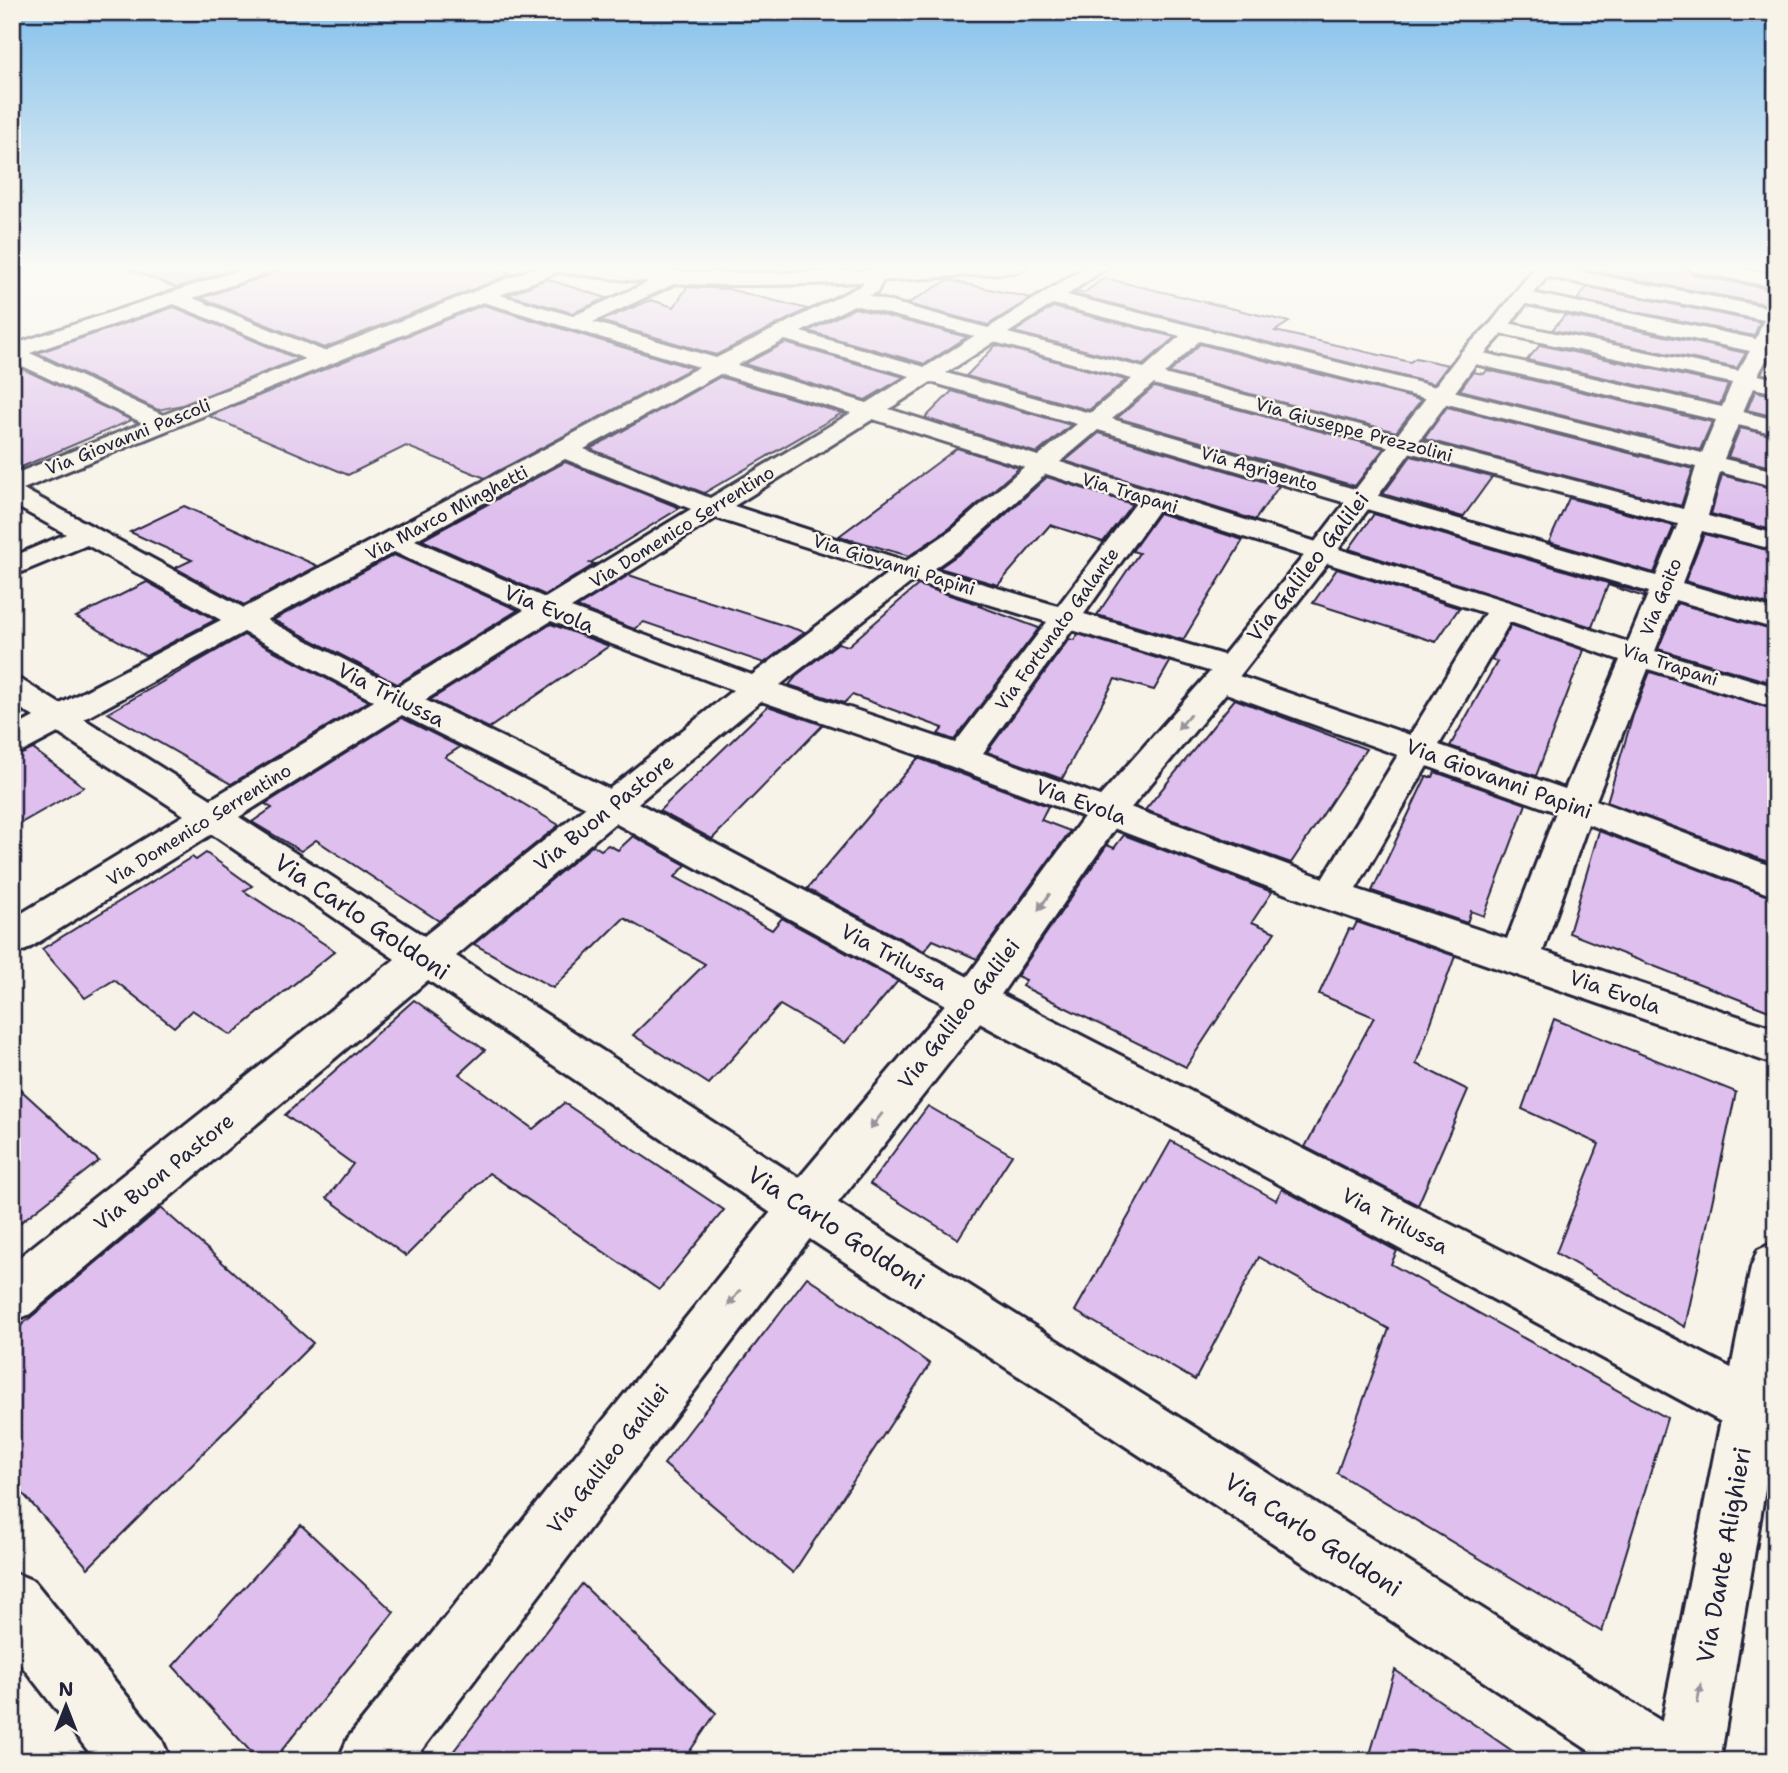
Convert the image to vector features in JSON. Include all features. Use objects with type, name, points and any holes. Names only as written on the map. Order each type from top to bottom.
[{"type":"street","points":[[299,349],[324,359]]},
{"type":"street","name":"Via Giovanni Pascoli","points":[[12,484],[350,349]]},
{"type":"street","name":"Via Trapani","points":[[658,349],[870,411],[1502,609],[1637,656],[1776,698]]},
{"type":"street","name":"Via Marco Minghetti","points":[[12,743],[751,349]]},
{"type":"street","name":"Via Agrigento","points":[[837,349],[1362,498],[1776,620]]},
{"type":"street","name":"Via Domenico Serrentino","points":[[12,939],[968,349]]},
{"type":"street","name":"Via Giuseppe Prezzolini","points":[[1047,349],[1776,542]]},
{"type":"street","name":"Via Buon Pastore","points":[[12,1296],[756,688],[909,571],[935,558],[1042,465],[1151,377],[1179,349]]},
{"type":"street","points":[[1258,349],[1776,479]]},
{"type":"street","name":"Via Galileo Galilei","points":[[371,1761],[804,1208],[974,1000],[1107,812],[1321,553],[1475,349]]},
{"type":"street","points":[[1671,349],[1745,379],[1776,386]]},
{"type":"street","name":"Via Goito","points":[[1520,960],[1576,806],[1693,520],[1710,463],[1745,379],[1769,349]]},
{"type":"street","points":[[12,352],[161,423]]},
{"type":"street","points":[[1469,356],[1776,427]]},
{"type":"street","name":"Via Giovanni Papini","points":[[564,450],[712,508],[909,571],[1067,616],[1224,673],[1419,751],[1576,806],[1776,883]]},
{"type":"street","name":"Via Trilussa","points":[[12,492],[86,536],[244,620],[400,701],[614,806],[974,1000],[1763,1414]]},
{"type":"street","name":"Via Fortunato Galante","points":[[962,758],[1152,500]]},
{"type":"street","points":[[12,568],[86,536]]},
{"type":"street","name":"Via Evola","points":[[393,541],[548,610],[756,688],[962,758],[1332,896],[1776,1046]]},
{"type":"street","points":[[1332,896],[1502,609]]},
{"type":"street","name":"Via Carlo Goldoni","points":[[12,688],[213,817],[804,1208],[1665,1761]]},
{"type":"street","name":"Via Dante Alighieri","points":[[1687,1761],[1763,1414],[1776,1267]]},
{"type":"street","points":[[12,1603],[138,1761]]},
{"type":"building","points":[[50,349],[274,349],[298,359],[182,405],[158,410],[37,353]]},
{"type":"building","points":[[375,349],[628,349],[692,368],[485,478],[406,446],[348,475],[209,416]]},
{"type":"building","points":[[695,349],[729,349],[716,355]]},
{"type":"building","points":[[774,349],[805,349],[904,377],[865,400],[744,364]]},
{"type":"building","points":[[871,349],[949,349],[925,364]]},
{"type":"building","points":[[992,349],[1010,349],[1126,380],[1089,410],[966,376]]},
{"type":"building","points":[[1079,349],[1162,349],[1143,365]]},
{"type":"building","points":[[1195,349],[1219,349],[1421,400],[1396,432],[1169,373]]},
{"type":"building","points":[[1293,349],[1352,349],[1410,362],[1416,358],[1448,365],[1434,384]]},
{"type":"building","points":[[1537,349],[1558,349],[1728,385],[1720,404],[1527,360]]},
{"type":"building","points":[[1643,349],[1726,349],[1746,353],[1737,368]]},
{"type":"building","points":[[12,364],[132,420],[12,471]]},
{"type":"building","points":[[1487,370],[1712,422],[1700,450],[1460,390],[1473,372],[1484,374]]},
{"type":"building","points":[[720,377],[842,413],[704,493],[590,449]]},
{"type":"building","points":[[1154,387],[1384,448],[1355,486],[1117,418]]},
{"type":"building","points":[[952,391],[1071,425],[1037,453],[925,418]]},
{"type":"building","points":[[1755,391],[1776,396],[1776,417],[1747,410]]},
{"type":"building","points":[[1447,407],[1693,469],[1681,506],[1424,439]]},
{"type":"building","points":[[1740,428],[1776,436],[1776,468],[1728,457]]},
{"type":"building","points":[[1099,433],[1279,486],[1255,520],[1065,461]]},
{"type":"building","points":[[957,448],[1019,468],[950,528],[909,556],[839,536]]},
{"type":"building","points":[[1411,456],[1492,477],[1463,517],[1383,494]]},
{"type":"building","points":[[565,462],[680,508],[590,563],[595,564],[545,595],[422,540]]},
{"type":"building","points":[[1722,475],[1776,489],[1776,531],[1711,514]]},
{"type":"building","points":[[1047,477],[1132,504],[1103,542],[1050,525],[998,585],[939,568],[973,544]]},
{"type":"building","points":[[1569,498],[1674,526],[1654,573],[1549,542]]},
{"type":"building","points":[[184,506],[318,566],[244,605],[175,568],[192,560],[130,532]]},
{"type":"building","points":[[1159,513],[1243,540],[1183,640],[1097,615],[1139,553],[1132,551]]},
{"type":"building","points":[[1374,514],[1645,594],[1644,597],[1608,585],[1592,627],[1349,549]]},
{"type":"building","points":[[1704,534],[1776,552],[1776,607],[1685,581]]},
{"type":"building","points":[[394,555],[518,610],[397,684],[273,620]]},
{"type":"building","points":[[1337,569],[1459,608],[1436,642],[1313,603]]},
{"type":"building","points":[[629,575],[805,632],[764,663],[644,622],[634,629],[577,607]]},
{"type":"building","points":[[147,582],[215,620],[146,656],[76,617]]},
{"type":"building","points":[[918,585],[981,605],[979,606],[1039,628],[954,740],[938,734],[943,728],[852,695],[844,703],[789,685],[798,674],[838,643],[848,646]]},
{"type":"building","points":[[1677,603],[1776,631],[1776,684],[1658,649]]},
{"type":"building","points":[[551,624],[609,646],[489,728],[430,700]]},
{"type":"building","points":[[1511,625],[1584,650],[1536,776],[1450,746],[1497,662],[1491,660]]},
{"type":"building","points":[[1078,634],[1170,662],[1154,690],[1115,679],[1062,779],[987,752],[1069,639],[1074,640]]},
{"type":"building","points":[[244,635],[369,701],[231,784],[108,713]]},
{"type":"building","points":[[1650,672],[1776,710],[1776,865],[1607,802],[1634,712]]},
{"type":"building","points":[[1235,699],[1366,749],[1291,863],[1145,810]]},
{"type":"building","points":[[768,706],[823,725],[712,839],[659,811]]},
{"type":"building","points":[[402,718],[460,747],[445,757],[559,825],[439,921],[316,840],[301,851],[252,822],[272,808],[265,804]]},
{"type":"building","points":[[33,749],[84,787],[12,828],[12,756]]},
{"type":"building","points":[[918,758],[1048,806],[1041,820],[1070,831],[977,959],[933,940],[924,951],[807,889]]},
{"type":"building","points":[[1435,772],[1526,804],[1484,916],[1471,911],[1467,923],[1372,891],[1426,777],[1433,777]]},
{"type":"building","points":[[1599,831],[1776,899],[1776,963],[1769,1011],[1569,933]]},
{"type":"building","points":[[1124,835],[1272,892],[1252,922],[1275,932],[1186,1067],[1022,986],[1026,980],[1017,976],[1107,845],[1114,848]]},
{"type":"building","points":[[633,836],[686,865],[675,877],[772,930],[782,918],[898,981],[845,1043],[780,1005],[709,1084],[633,1035],[705,964],[624,918],[553,988],[474,944],[593,845],[601,850],[608,845],[618,850]]},
{"type":"building","points":[[206,853],[252,886],[244,891],[335,951],[231,1035],[192,1010],[174,1027],[114,980],[85,998],[42,949],[192,857],[196,860]]},
{"type":"building","points":[[1357,922],[1455,956],[1416,1064],[1468,1090],[1418,1205],[1305,1147],[1374,1017],[1319,994],[1349,929],[1353,930]]},
{"type":"building","points":[[414,1000],[485,1050],[459,1074],[533,1129],[564,1103],[724,1210],[659,1290],[489,1173],[406,1256],[327,1198],[353,1164],[285,1115]]},
{"type":"building","points":[[1554,1019],[1736,1092],[1685,1327],[1556,1253],[1599,1144],[1522,1109]]},
{"type":"building","points":[[12,1082],[99,1161],[12,1229]]},
{"type":"building","points":[[928,1106],[1012,1155],[958,1239],[870,1184]]},
{"type":"building","points":[[1171,1141],[1276,1200],[1282,1189],[1397,1251],[1391,1264],[1667,1418],[1602,1632],[1337,1473],[1389,1329],[1259,1257],[1195,1380],[1075,1311]]},
{"type":"building","points":[[161,1208],[313,1343],[88,1568],[12,1481],[12,1333]]},
{"type":"building","points":[[807,1277],[930,1364],[793,1573],[664,1464]]},
{"type":"building","points":[[301,1525],[394,1612],[273,1761],[259,1761],[173,1666]]},
{"type":"building","points":[[582,1584],[716,1713],[683,1761],[446,1761]]},
{"type":"building","points":[[1395,1670],[1527,1761],[1368,1761]]}]
